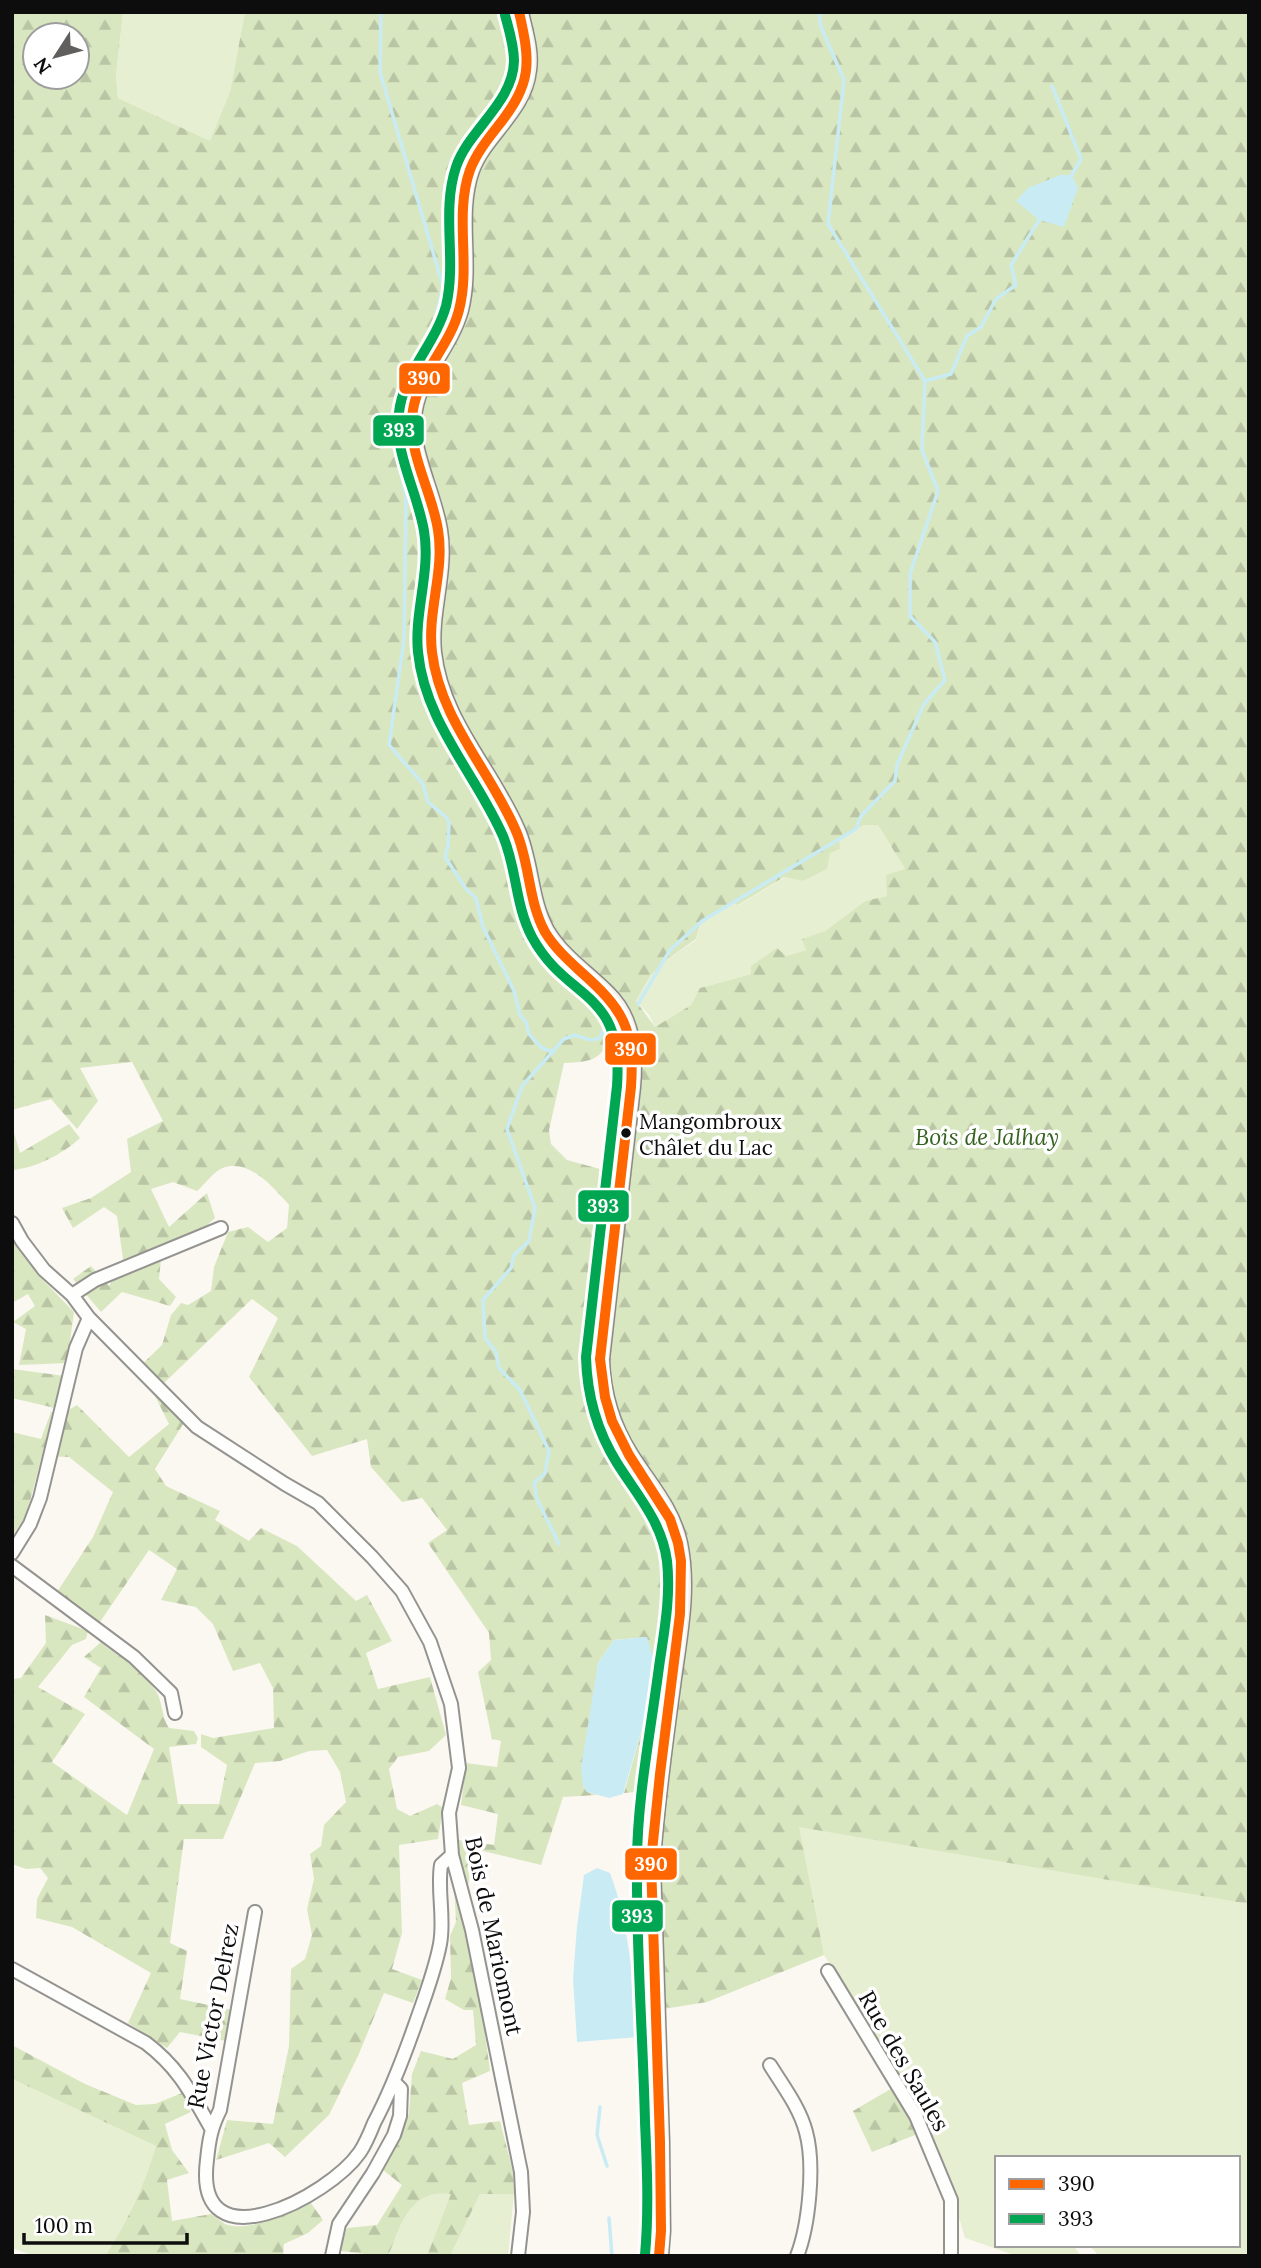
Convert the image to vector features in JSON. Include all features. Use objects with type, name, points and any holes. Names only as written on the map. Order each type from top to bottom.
[{"type":"main road","points":[[519,12],[527,54],[526,80],[516,102],[480,149],[470,170],[462,206],[464,272],[459,309],[448,339],[418,390],[412,414],[412,433],[432,501],[439,541],[439,577],[431,626],[432,648],[437,679],[449,715],[516,831],[541,923],[564,956],[605,992],[615,1005],[631,1042],[631,1087],[602,1335],[600,1378],[618,1437],[668,1515],[677,1540],[683,1581],[651,1861],[660,2142],[659,2256]]},
{"type":"street","name":"Bois de Mariomont","points":[[12,1223],[44,1270],[72,1295],[89,1318],[197,1427],[234,1453],[318,1503],[372,1557],[402,1591],[430,1642],[451,1704],[458,1768],[449,1813],[452,1855],[472,1930],[521,2172],[523,2212],[518,2256]]},
{"type":"street","points":[[72,1295],[95,1280],[221,1228]]},
{"type":"street","points":[[12,1553],[30,1524],[40,1498],[76,1348],[89,1318]]},
{"type":"street","points":[[12,1566],[134,1657],[171,1693],[176,1713]]},
{"type":"street","name":"Rue Victor Delrez","points":[[255,1912],[220,2110],[211,2127],[205,2172],[210,2199],[226,2215],[235,2217],[271,2213],[306,2198],[335,2179],[360,2152],[394,2083],[424,1999],[440,1943],[441,1865],[452,1855]]},
{"type":"street","name":"Rue Victor Delrez","points":[[12,1969],[146,2043],[165,2057],[180,2074],[211,2127]]},
{"type":"street","name":"Rue des Saules","points":[[828,1971],[916,2116],[951,2200],[951,2256]]},
{"type":"street","points":[[770,2065],[798,2112],[807,2133],[810,2178],[804,2238],[797,2256]]},
{"type":"street","points":[[332,2256],[339,2224],[394,2135],[402,2099],[401,2089],[394,2083]]},
{"type":"green space","name":"Bois de Jalhay","points":[[12,12],[123,12],[116,76],[118,98],[210,141],[230,92],[245,12],[1249,12],[1249,1904],[799,1827],[824,1955],[707,2002],[657,2010],[656,1790],[624,1793],[646,1715],[647,1637],[614,1640],[598,1663],[583,1786],[587,1792],[597,1795],[563,1797],[541,1865],[475,1849],[463,1912],[481,2004],[490,2071],[462,2083],[469,2125],[500,2121],[513,2172],[514,2194],[480,2194],[450,2256],[427,2256],[451,2194],[431,2195],[413,2206],[388,2256],[365,2256],[341,2251],[347,2228],[377,2225],[402,2185],[383,2170],[409,2113],[412,2074],[421,2051],[453,2059],[476,2045],[473,2010],[464,2010],[445,1999],[451,1978],[450,1936],[456,1922],[453,1864],[459,1840],[494,1845],[498,1814],[461,1805],[466,1763],[497,1767],[501,1741],[492,1739],[478,1672],[491,1660],[489,1633],[428,1543],[447,1530],[422,1498],[402,1502],[371,1467],[367,1439],[312,1456],[249,1377],[278,1318],[252,1299],[165,1382],[158,1392],[185,1421],[155,1469],[166,1486],[220,1511],[215,1520],[249,1541],[261,1528],[297,1546],[356,1601],[367,1595],[392,1641],[366,1653],[378,1689],[430,1677],[446,1735],[429,1751],[398,1757],[389,1769],[397,1809],[410,1816],[437,1804],[443,1808],[438,1839],[399,1845],[402,1933],[392,1969],[422,1980],[413,2003],[384,1993],[358,2056],[329,2115],[285,2157],[269,2143],[216,2160],[227,2120],[273,2124],[289,2046],[291,1969],[305,1959],[312,1935],[307,1909],[314,1879],[310,1854],[321,1846],[324,1825],[346,1802],[340,1772],[327,1750],[309,1751],[280,1761],[255,1763],[223,1839],[184,1839],[170,1943],[187,1951],[180,1999],[232,2010],[226,2041],[180,2032],[167,2048],[128,2023],[151,1973],[72,1927],[36,1918],[37,1899],[48,1878],[40,1868],[26,1869],[12,1864],[12,1679],[21,1678],[46,1643],[45,1615],[88,1631],[86,1639],[72,1645],[38,1687],[85,1714],[52,1762],[127,1815],[154,1749],[84,1697],[101,1668],[84,1657],[101,1642],[136,1668],[156,1691],[169,1728],[194,1731],[198,1738],[196,1744],[169,1747],[178,1804],[219,1804],[227,1765],[201,1747],[201,1734],[213,1738],[274,1728],[273,1688],[260,1663],[233,1671],[213,1624],[196,1607],[161,1600],[177,1569],[149,1550],[100,1622],[57,1592],[93,1537],[113,1492],[69,1457],[42,1456],[26,1516],[12,1536],[12,1432],[41,1439],[51,1412],[62,1412],[77,1405],[129,1457],[169,1424],[155,1396],[134,1372],[162,1345],[171,1315],[181,1303],[188,1305],[211,1291],[214,1267],[228,1232],[248,1227],[268,1242],[287,1228],[289,1205],[260,1176],[242,1167],[223,1168],[197,1191],[173,1182],[151,1189],[169,1227],[207,1193],[215,1218],[179,1251],[161,1259],[159,1279],[176,1297],[170,1306],[122,1292],[101,1312],[73,1279],[91,1266],[109,1286],[123,1259],[117,1216],[104,1207],[73,1228],[62,1208],[91,1198],[131,1172],[127,1139],[163,1121],[132,1062],[80,1068],[98,1101],[77,1129],[51,1099],[12,1110]],"holes":[[[864,825],[878,825],[905,869],[886,875],[887,896],[865,901],[825,931],[802,939],[806,950],[786,956],[777,948],[751,966],[751,974],[700,988],[691,1005],[655,1027],[636,1001],[650,976],[665,961],[696,939],[700,924],[732,902],[738,905],[784,877],[803,881],[827,869],[830,853],[840,849],[839,838]],[[617,1024],[626,1050],[625,1078],[611,1172],[567,1160],[551,1144],[549,1130],[564,1063],[586,1061],[599,1055]]]},
{"type":"green space","points":[[123,12],[245,12],[230,92],[211,142],[118,98],[116,76]]},
{"type":"green space","points":[[864,825],[878,825],[905,869],[887,896],[865,901],[825,931],[803,939],[806,950],[786,956],[751,974],[700,988],[691,1005],[655,1027],[649,1015],[636,1001],[650,976],[665,961],[696,940],[700,924],[732,902],[739,905],[785,877],[803,881],[830,853],[839,838]]},
{"type":"green space","points":[[69,1124],[80,1138],[73,1144],[40,1163],[12,1170],[12,1126],[20,1153]]},
{"type":"green space","points":[[12,1239],[38,1275],[74,1312],[67,1363],[19,1365],[26,1329],[13,1322],[35,1306],[28,1294],[12,1303]]},
{"type":"green space","points":[[12,1369],[65,1376],[59,1409],[12,1398]]},
{"type":"green space","points":[[798,1826],[1249,1904],[1249,2256],[1099,2256],[1091,2247],[1240,2247],[1240,2156],[995,2156],[995,2247],[1074,2247],[1081,2256],[1017,2256],[965,2238],[942,2160],[920,2112],[824,1955]]},
{"type":"green space","points":[[12,2045],[85,2084],[136,2105],[155,2104],[182,2093],[191,2112],[165,2124],[172,2150],[189,2173],[167,2180],[172,2221],[211,2214],[225,2224],[245,2226],[280,2216],[310,2202],[323,2220],[308,2233],[284,2244],[283,2256],[105,2256],[135,2203],[156,2146],[12,2079]]},
{"type":"green space","points":[[12,2079],[156,2146],[135,2203],[105,2256],[35,2256],[12,2248]]},
{"type":"green space","points":[[894,2087],[920,2133],[872,2152],[853,2111]]},
{"type":"green space","points":[[452,2194],[427,2256],[388,2256],[403,2221],[414,2205],[429,2195]]},
{"type":"green space","points":[[480,2194],[514,2194],[508,2256],[450,2256]]},
{"type":"water","points":[[1060,175],[1072,175],[1078,188],[1064,227],[1039,220],[1016,201],[1028,188]]},
{"type":"water","points":[[647,1637],[653,1658],[646,1715],[623,1794],[609,1798],[587,1792],[583,1786],[581,1768],[598,1663],[614,1640]]},
{"type":"water","points":[[597,1868],[610,1873],[622,1913],[639,2037],[577,2042],[573,1978],[577,1927],[584,1875]]},
{"type":"waterway","points":[[381,12],[380,72],[443,286],[425,360],[399,387],[391,426],[406,496],[404,640],[389,745],[423,784],[428,802],[447,818],[448,846],[445,857],[466,889],[476,898],[483,927],[514,991],[520,1015],[526,1022],[529,1034],[542,1048],[554,1052]]},
{"type":"waterway","points":[[819,12],[821,27],[844,80],[828,224],[925,381]]},
{"type":"waterway","points":[[1052,86],[1081,159],[1070,178]]},
{"type":"waterway","points":[[638,1004],[670,950],[702,921],[856,829],[861,816],[895,781],[897,765],[924,704],[945,680],[935,642],[910,616],[910,574],[938,491],[922,450],[925,381],[951,374],[967,336],[981,327],[996,299],[1016,285],[1011,265],[1041,217]]},
{"type":"waterway","points":[[559,1544],[537,1499],[534,1483],[545,1473],[549,1451],[520,1390],[499,1368],[496,1352],[485,1338],[483,1300],[511,1268],[514,1255],[529,1241],[535,1208],[507,1129],[522,1086],[564,1039],[575,1035],[590,1040],[600,1038],[608,1023]]},
{"type":"waterway","points":[[600,2107],[597,2135],[607,2166]]},
{"type":"waterway","points":[[609,2218],[612,2256]]},
{"type":"transit line","name":"390","points":[[519,12],[527,60],[523,85],[509,111],[475,158],[470,170],[463,204],[464,275],[459,310],[449,336],[421,384],[413,410],[412,426],[416,456],[431,500],[440,545],[431,637],[437,677],[445,700],[516,831],[535,908],[545,932],[561,953],[595,984],[616,1009],[628,1034],[631,1049],[631,1087],[600,1359],[605,1397],[612,1421],[629,1455],[670,1519],[681,1561],[680,1614],[651,1861],[660,2142],[659,2256]]},
{"type":"transit line","name":"393","points":[[505,15],[513,49],[512,76],[499,103],[470,140],[456,167],[450,201],[450,271],[446,306],[436,332],[409,380],[400,406],[398,422],[402,453],[421,515],[426,546],[417,637],[423,678],[430,702],[503,836],[522,912],[532,937],[546,958],[603,1013],[612,1031],[617,1054],[617,1086],[586,1357],[587,1371],[591,1399],[599,1425],[610,1451],[654,1521],[664,1547],[668,1574],[666,1614],[639,1814],[637,1862],[647,2188],[645,2255]]},
{"type":"place","name":"Mangombroux Châlet du Lac","points":[[626,1133]]}]
